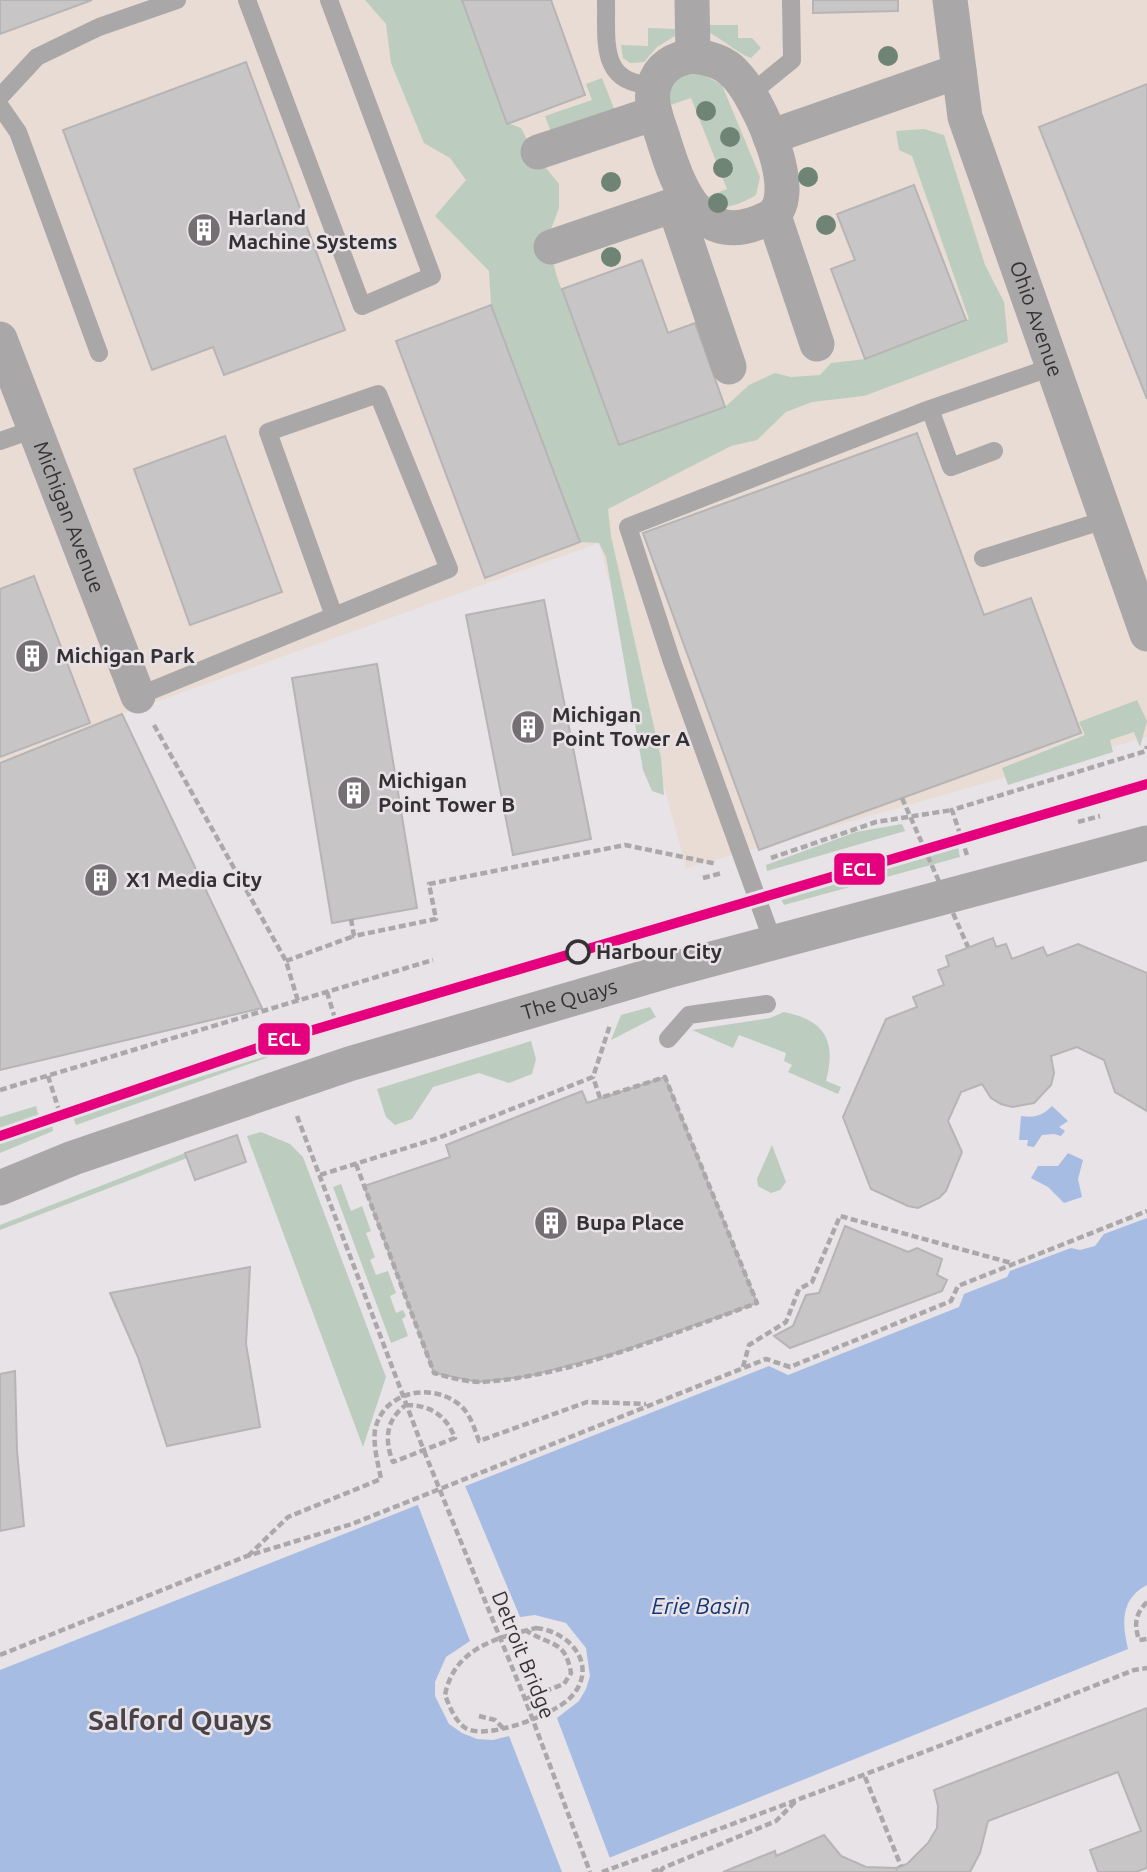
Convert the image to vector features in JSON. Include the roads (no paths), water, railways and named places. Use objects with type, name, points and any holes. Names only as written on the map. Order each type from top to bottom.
[{"type":"street","points":[[692,0],[693,56]]},
{"type":"street","name":"Ohio Avenue","points":[[950,0],[965,117],[1147,634]]},
{"type":"street","points":[[680,200],[722,228],[753,226],[774,216],[782,202],[780,163],[749,95],[735,73],[725,65],[693,56],[669,64],[655,99],[680,200],[729,367]]},
{"type":"street","points":[[770,137],[959,71]]},
{"type":"street","points":[[538,152],[655,99]]},
{"type":"street","points":[[551,247],[680,200]]},
{"type":"street","points":[[774,216],[817,344]]},
{"type":"street","name":"Michigan Avenue","points":[[0,339],[138,696]]},
{"type":"street","name":"The Quays","points":[[0,1188],[73,1158],[285,1085],[540,1007],[1147,843]]},
{"type":"lane","points":[[0,97],[37,57],[99,27],[177,0]]},
{"type":"lane","points":[[247,0],[362,306],[432,276],[329,0]]},
{"type":"lane","points":[[606,0],[606,48],[609,61],[628,81],[655,99]]},
{"type":"lane","points":[[749,95],[792,60],[791,0]]},
{"type":"lane","points":[[0,106],[18,132],[99,354]]},
{"type":"lane","points":[[773,942],[672,662],[628,527],[930,409],[1052,367]]},
{"type":"lane","points":[[138,696],[334,616],[449,569],[378,394],[268,432],[334,616]]},
{"type":"lane","points":[[930,409],[951,467],[994,451]]},
{"type":"lane","points":[[0,440],[35,429]]},
{"type":"lane","points":[[982,558],[1108,519]]},
{"type":"lane","points":[[668,1039],[689,1015],[767,1004]]},
{"type":"water","points":[[1052,1106],[1068,1121],[1059,1127],[1065,1131],[1061,1136],[1042,1135],[1034,1147],[1027,1146],[1028,1140],[1019,1140],[1021,1116],[1038,1115]]},
{"type":"water","points":[[1068,1153],[1083,1160],[1078,1179],[1082,1197],[1064,1203],[1048,1187],[1031,1178],[1038,1166],[1058,1166]]},
{"type":"water","name":"Erie Basin","points":[[1147,1218],[1147,1585],[1132,1597],[1125,1613],[1128,1649],[574,1872],[0,1872],[0,1670],[769,1366],[788,1375],[959,1307],[964,1294],[1007,1277],[1010,1271],[1071,1248],[1080,1250],[1095,1246],[1104,1234]]},
{"type":"place","name":"Harland Machine Systems","points":[[204,230]]},
{"type":"place","name":"Michigan Park","points":[[32,656]]},
{"type":"place","name":"Michigan Point Tower A","points":[[528,727]]},
{"type":"place","name":"Michigan Point Tower B","points":[[354,793]]},
{"type":"place","name":"X1 Media City","points":[[101,880]]},
{"type":"place","name":"Harbour City","points":[[578,952]]},
{"type":"place","name":"Bupa Place","points":[[551,1223]]},
{"type":"district","name":"Salford Quays","points":[[180,1720]]}]
